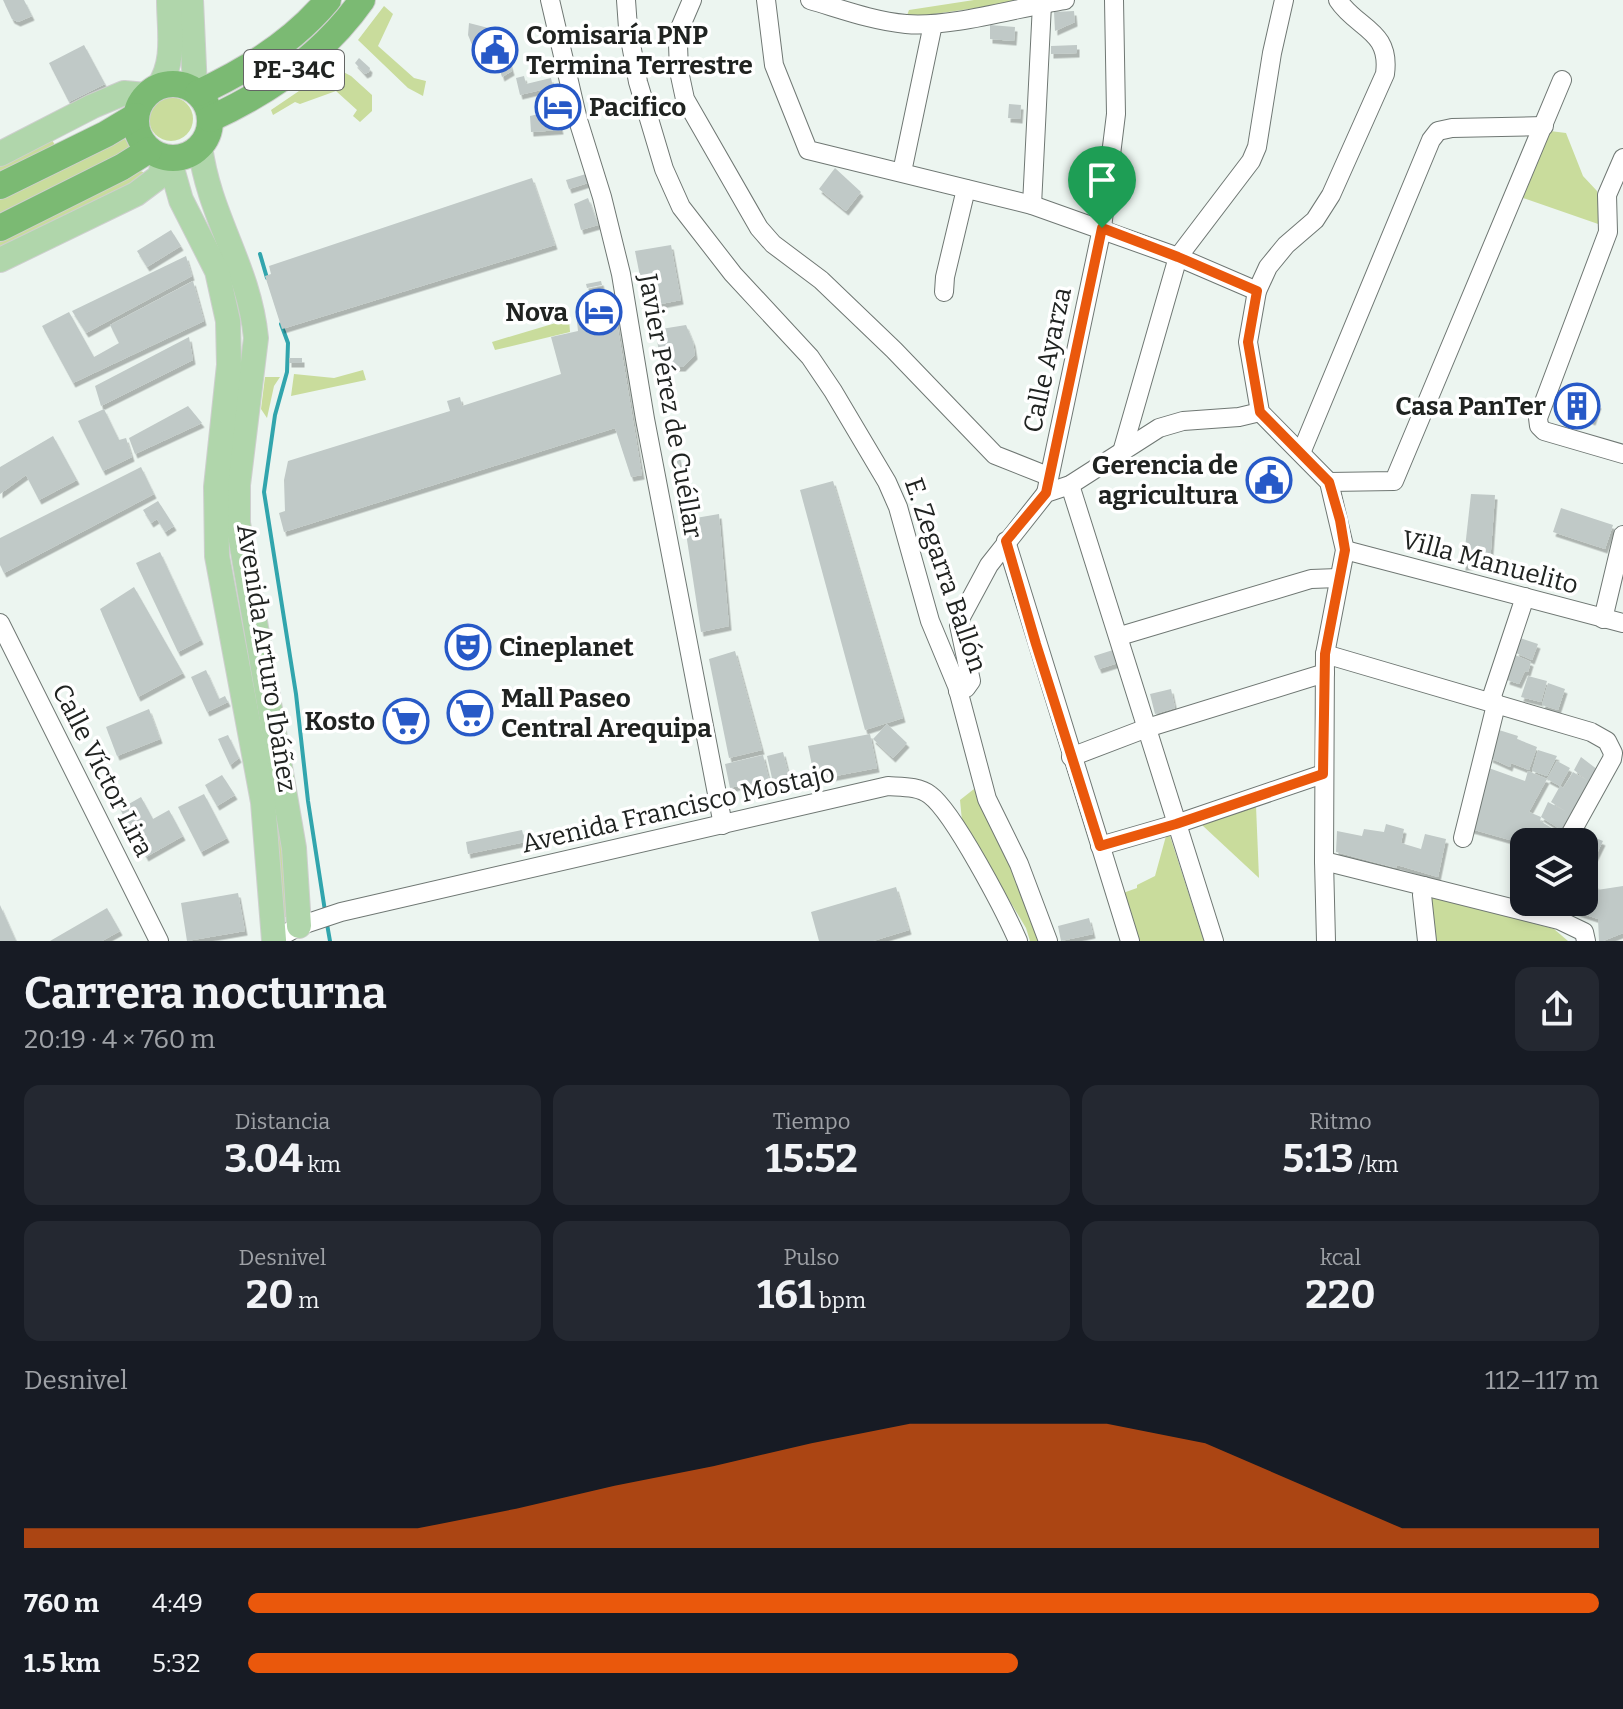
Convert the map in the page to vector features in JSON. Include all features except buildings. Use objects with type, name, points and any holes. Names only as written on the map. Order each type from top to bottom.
[{"type":"highway","name":"PE-34C","points":[[196,92],[230,78],[268,54],[305,24],[328,0]]},
{"type":"highway","name":"PE-34C","points":[[210,119],[253,98],[297,67],[340,29],[362,0]]},
{"type":"highway","points":[[0,186],[106,134],[147,99],[173,83],[196,92],[207,105],[210,119],[208,133],[200,146],[189,154],[161,155],[122,167],[0,228]]},
{"type":"highway","points":[[147,99],[138,135],[161,155]]},
{"type":"main road","points":[[0,154],[124,93],[147,99],[166,75],[170,62],[169,0]]},
{"type":"main road","points":[[191,0],[196,92]]},
{"type":"main road","name":"Avenida Arturo Ibáñez","points":[[200,146],[210,197],[244,279],[255,329],[238,485],[226,524]]},
{"type":"main road","points":[[0,260],[136,194],[160,176],[161,155]]},
{"type":"main road","name":"Avenida Arturo Ibáñez","points":[[161,155],[217,271],[227,313],[229,365],[216,487],[226,524],[274,799],[274,941]]},
{"type":"main road","name":"Avenida Arturo Ibáñez","points":[[274,799],[294,848],[307,923]]},
{"type":"street","name":"Javier Pérez de Cuéllar","points":[[550,0],[578,120],[602,197],[621,274],[645,419],[723,825]]},
{"type":"street","name":"E. Zegarra Ballón","points":[[626,0],[638,82],[664,169],[681,207],[733,274],[810,357],[876,462],[898,507],[924,602],[958,691],[987,799],[1019,864],[1048,941]]},
{"type":"street","points":[[692,0],[683,19],[678,44],[679,71],[685,99],[759,228],[773,244],[842,300],[995,455],[1047,484],[1070,485],[1159,428],[1183,421],[1239,417],[1260,412]]},
{"type":"street","points":[[766,0],[774,65],[808,150],[1032,205],[1178,257],[1257,291]]},
{"type":"street","points":[[810,0],[870,18],[906,24],[933,24],[1065,0]]},
{"type":"street","name":"Calle Ayarza","points":[[1047,484],[1102,228],[1116,114],[1114,0]]},
{"type":"street","points":[[1122,452],[1178,257],[1251,161],[1257,147],[1284,0]]},
{"type":"street","points":[[1326,941],[1325,664],[1345,550],[1329,482],[1260,412],[1248,342],[1257,291],[1275,257],[1315,220],[1331,195],[1385,74],[1386,61],[1380,42],[1371,29],[1338,0]]},
{"type":"street","points":[[1032,205],[1042,4]]},
{"type":"street","points":[[902,172],[933,24]]},
{"type":"street","points":[[1329,482],[1394,481],[1562,80]]},
{"type":"street","points":[[1301,453],[1431,140],[1438,131],[1452,128],[1544,126]]},
{"type":"street","points":[[1623,158],[1607,195],[1615,235],[1538,418],[1539,426],[1544,431],[1623,454]]},
{"type":"street","points":[[944,292],[966,189]]},
{"type":"street","points":[[958,691],[966,688],[971,681],[959,625],[961,617],[989,565],[1047,484]]},
{"type":"street","points":[[1070,485],[1214,941]]},
{"type":"street","points":[[1603,619],[1623,535]]},
{"type":"street","points":[[1006,541],[1130,941]]},
{"type":"street","name":"Villa Manuelito","points":[[1345,550],[1623,623]]},
{"type":"street","points":[[1120,636],[1311,579],[1338,578]]},
{"type":"street","points":[[1463,838],[1496,705],[1492,696],[1525,597]]},
{"type":"street","name":"Calle Víctor Lira","points":[[0,623],[159,941]]},
{"type":"street","points":[[1071,757],[1325,664],[1496,705],[1591,732],[1607,741],[1612,749],[1612,759],[1574,828]]},
{"type":"street","points":[[1100,846],[1176,824],[1323,774]]},
{"type":"street","name":"Avenida Francisco Mostajo","points":[[274,941],[307,923],[341,912],[888,786],[929,793],[957,829],[1018,941]]},
{"type":"street","points":[[1324,861],[1559,920],[1584,932],[1586,941]]},
{"type":"street","points":[[1424,886],[1422,895],[1427,941]]},
{"type":"green space","points":[[974,0],[1032,0],[906,18],[909,10]]},
{"type":"green space","points":[[384,6],[393,14],[378,46],[414,78],[426,81],[423,96],[408,88],[358,40]]},
{"type":"green space","points":[[332,66],[351,76],[372,95],[372,111],[360,122],[353,116],[357,110],[336,91],[300,104],[295,102],[273,115],[271,110],[324,74],[329,75],[328,70]]},
{"type":"green space","points":[[171,97],[186,104],[193,119],[186,134],[171,141],[156,134],[149,119],[156,104]]},
{"type":"green space","points":[[1550,131],[1566,133],[1583,176],[1597,191],[1601,225],[1523,198]]},
{"type":"green space","points":[[123,138],[129,142],[129,151],[0,219],[0,196]]},
{"type":"green space","points":[[52,140],[55,145],[0,176],[0,162]]},
{"type":"green space","points":[[138,170],[145,177],[0,253],[0,238]]},
{"type":"green space","points":[[569,319],[570,332],[495,350],[492,342]]},
{"type":"green space","points":[[363,370],[366,380],[291,396],[294,374],[334,378]]},
{"type":"green space","points":[[265,377],[280,377],[274,386],[267,418],[261,409]]},
{"type":"green space","points":[[974,789],[1043,941],[1030,941],[1026,928],[962,821],[960,800]]},
{"type":"green space","points":[[1256,806],[1259,878],[1202,825]]},
{"type":"green space","points":[[277,821],[281,821],[288,917],[282,917]]},
{"type":"green space","points":[[1166,836],[1170,836],[1204,941],[1138,941],[1123,893],[1155,876]]},
{"type":"green space","points":[[1433,896],[1554,929],[1568,941],[1433,941]]},
{"type":"waterway","points":[[260,254],[267,278]]},
{"type":"waterway","points":[[281,324],[288,343],[287,372],[275,415],[264,492],[296,694],[325,911]]},
{"type":"waterway","points":[[327,924],[330,941]]},
{"type":"place","name":"Comisaría PNP Termina Terrestre","points":[[495,50]]},
{"type":"place","name":"Pacifico","points":[[558,107]]},
{"type":"place","name":"Nova","points":[[599,312]]},
{"type":"place","name":"Casa PanTer","points":[[1577,406]]},
{"type":"place","name":"Gerencia de agricultura","points":[[1269,480]]},
{"type":"place","name":"Cineplanet","points":[[468,647]]},
{"type":"place","name":"Mall Paseo Central Arequipa","points":[[470,713]]},
{"type":"place","name":"Kosto","points":[[406,721]]},
{"type":"route","points":[[1102,228],[1257,291],[1248,342],[1260,412],[1329,482],[1345,550],[1325,654],[1323,774],[1176,824],[1100,846],[1006,541],[1046,493],[1102,228]]}]
